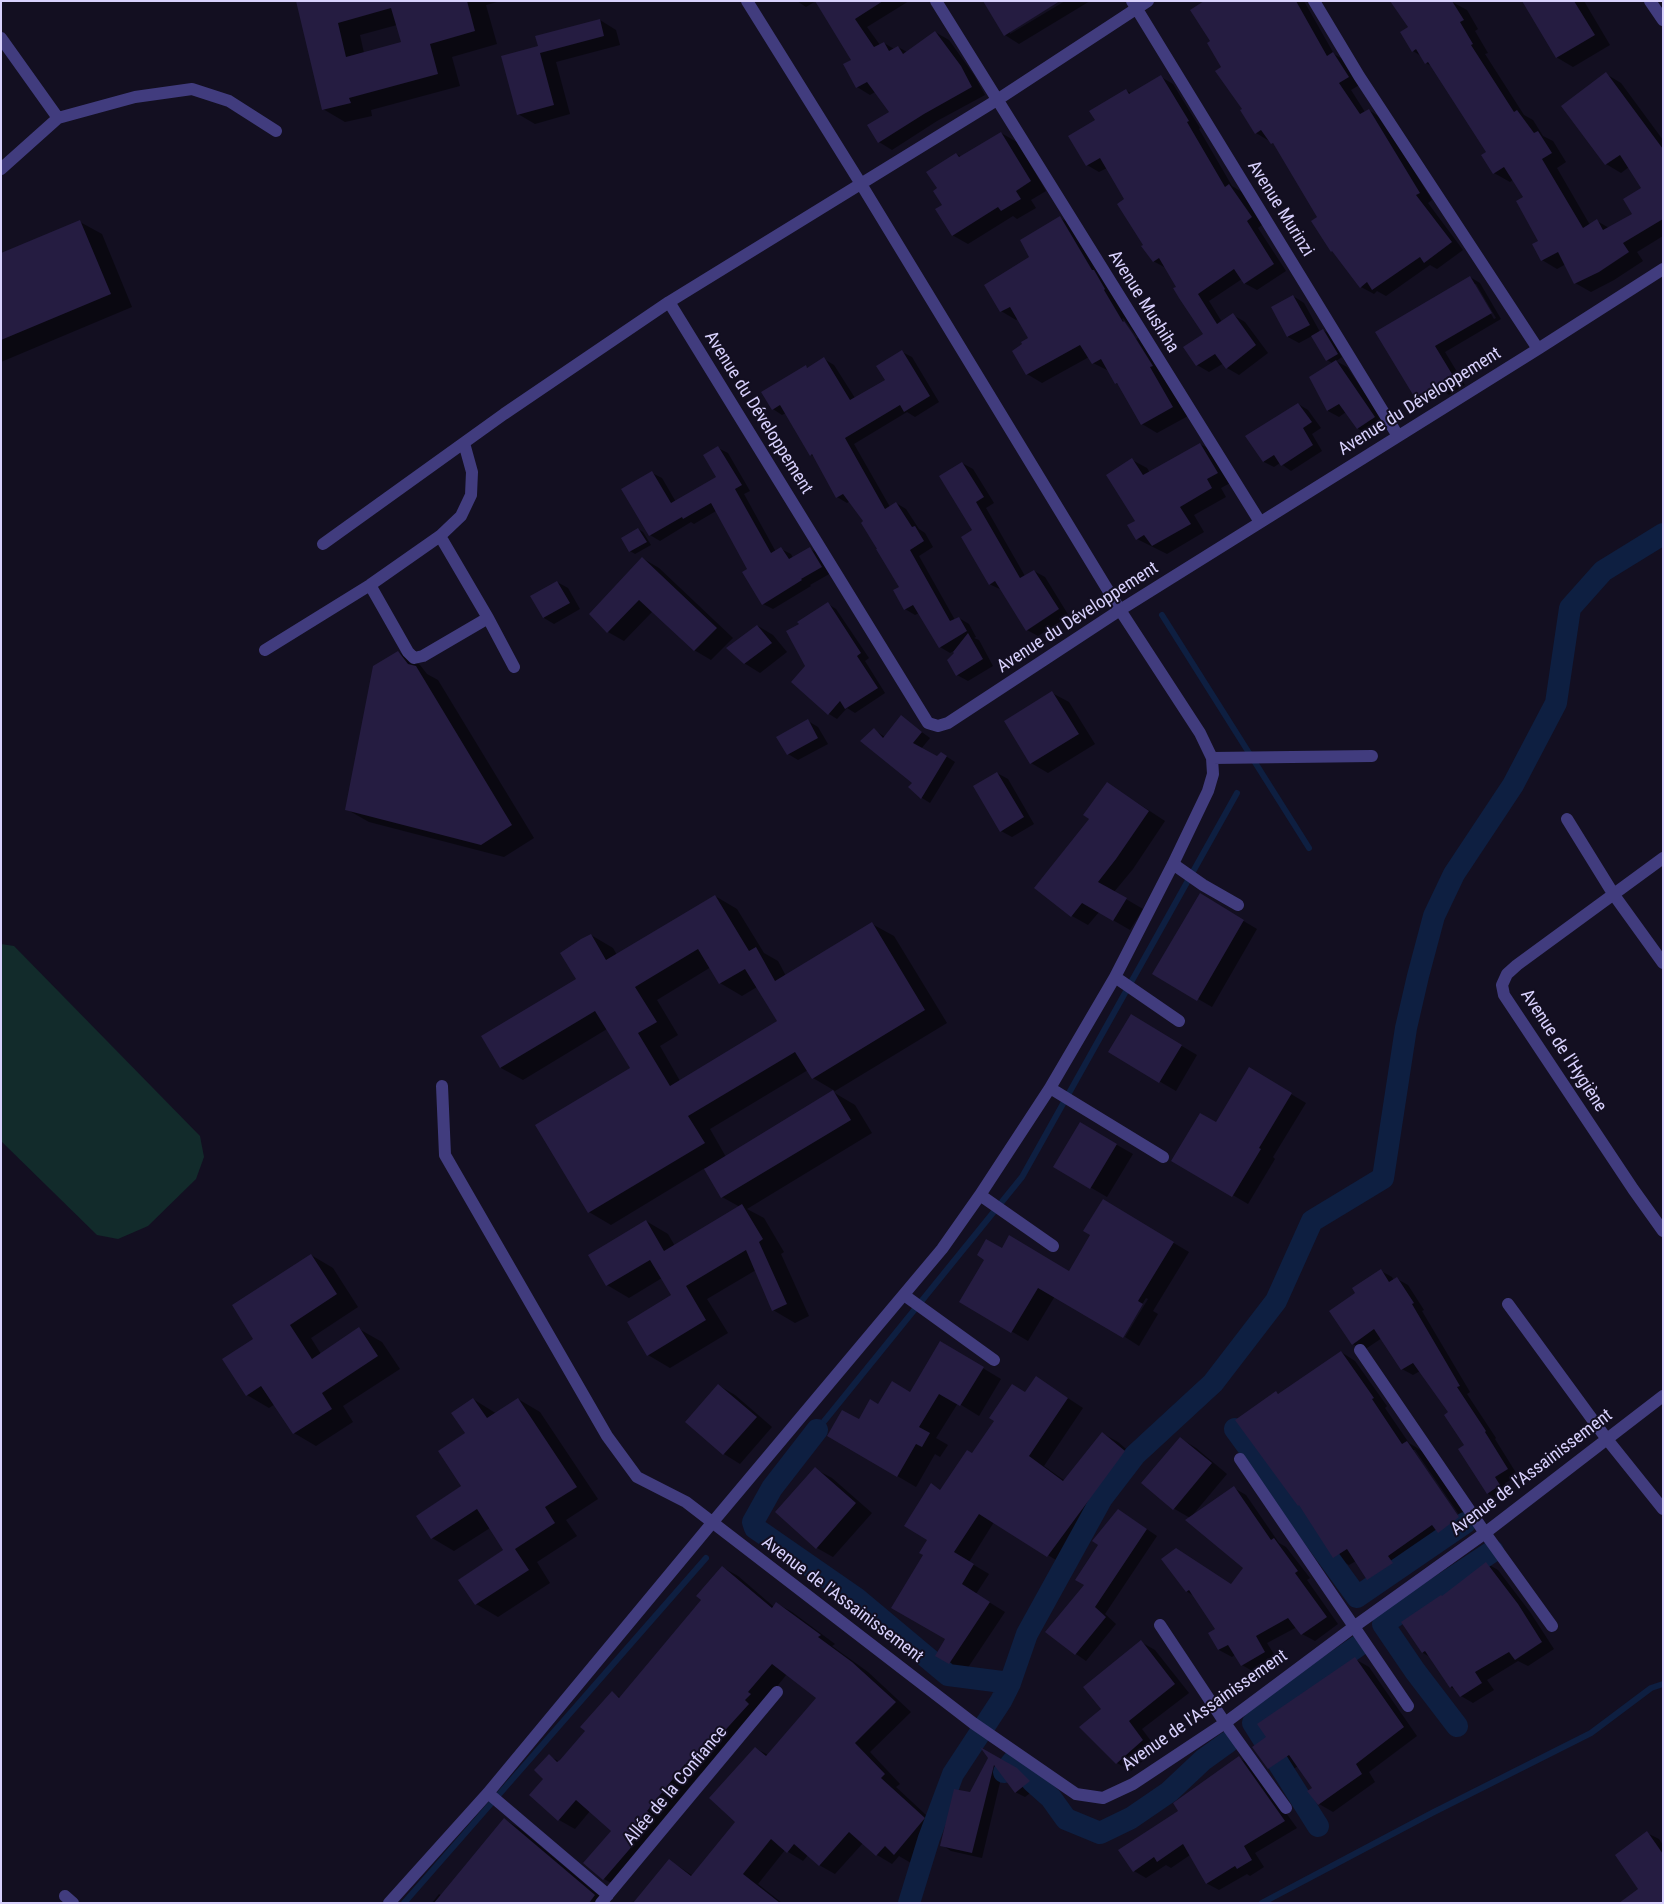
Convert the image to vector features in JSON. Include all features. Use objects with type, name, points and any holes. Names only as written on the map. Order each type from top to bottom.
[{"type":"street","points":[[389,1903],[488,1794],[712,1522],[942,1249],[980,1196],[1050,1088],[1114,977],[1208,791],[1213,774],[1212,758],[1200,734],[1120,610],[748,1]]},
{"type":"street","name":"Avenue Mushiha","points":[[936,1],[1260,522]]},
{"type":"street","points":[[323,544],[464,443],[669,302],[997,100],[1134,5],[1148,1]]},
{"type":"street","points":[[1314,1],[1364,84],[1538,350]]},
{"type":"street","points":[[1650,1],[1663,20]]},
{"type":"street","name":"Avenue Murinzi","points":[[1134,5],[1398,436]]},
{"type":"street","points":[[1,38],[58,118]]},
{"type":"street","points":[[1,168],[58,118],[135,97],[192,89],[229,101],[276,131]]},
{"type":"street","name":"Avenue du Développement","points":[[669,302],[928,722],[938,726],[948,724],[1120,610],[1538,350],[1663,269]]},
{"type":"street","points":[[266,650],[370,585],[440,536],[461,516],[471,495],[472,472],[464,443]]},
{"type":"street","points":[[440,536],[514,667]]},
{"type":"street","points":[[370,585],[408,652],[414,658],[423,656],[488,618]]},
{"type":"street","points":[[1212,758],[1372,756]]},
{"type":"street","points":[[1567,819],[1614,895],[1663,963]]},
{"type":"street","name":"Avenue de l'Hygiène","points":[[1663,858],[1512,970],[1507,974],[1502,985],[1504,994],[1633,1189],[1663,1231]]},
{"type":"street","points":[[1172,864],[1238,905]]},
{"type":"street","points":[[1114,977],[1179,1021]]},
{"type":"street","name":"Avenue de l'Assainissement","points":[[442,1086],[446,1155],[607,1436],[637,1477],[686,1502],[973,1723],[1076,1794],[1103,1798],[1133,1784],[1226,1723],[1355,1626],[1485,1532],[1663,1396]]},
{"type":"street","points":[[1050,1088],[1163,1157]]},
{"type":"street","points":[[980,1196],[1053,1246]]},
{"type":"street","points":[[904,1295],[994,1360]]},
{"type":"street","points":[[1508,1304],[1606,1438],[1663,1509]]},
{"type":"street","points":[[1360,1350],[1552,1626]]},
{"type":"street","points":[[1240,1459],[1408,1706]]},
{"type":"street","points":[[1160,1625],[1286,1808]]},
{"type":"street","name":"Allée de la Confiance","points":[[605,1899],[777,1692]]},
{"type":"street","points":[[488,1794],[605,1899]]},
{"type":"green space","points":[[1,944],[14,946],[200,1136],[204,1157],[196,1179],[148,1226],[118,1239],[97,1235],[1,1141]]},
{"type":"building","points":[[296,1],[467,1],[475,31],[430,44],[438,74],[349,98],[351,103],[322,110]],"holes":[[[391,8],[401,42],[346,57],[338,23]]]},
{"type":"building","points":[[815,1],[883,1],[855,19],[874,47],[884,42],[889,51],[898,46],[903,54],[935,31],[961,66],[972,87],[878,143],[867,125],[889,112],[867,82],[856,88],[843,64],[851,60]]},
{"type":"building","points":[[983,1],[1060,1],[1004,36]]},
{"type":"building","points":[[1204,1],[1296,1],[1327,56],[1333,52],[1349,77],[1339,83],[1360,114],[1369,109],[1420,193],[1416,195],[1452,242],[1424,263],[1420,257],[1372,290],[1367,282],[1360,288],[1331,252],[1311,221],[1317,217],[1273,143],[1271,144],[1261,130],[1255,134],[1240,110],[1242,109],[1215,71],[1221,67],[1207,43],[1210,41],[1190,10]]},
{"type":"building","points":[[1390,1],[1452,1],[1464,20],[1460,22],[1473,44],[1471,45],[1514,112],[1517,110],[1534,133],[1538,131],[1552,153],[1542,159],[1583,228],[1597,219],[1603,230],[1632,214],[1623,199],[1641,188],[1620,155],[1605,165],[1561,106],[1606,72],[1663,149],[1663,219],[1623,243],[1629,252],[1599,272],[1574,284],[1558,252],[1541,261],[1532,244],[1538,241],[1516,201],[1523,197],[1504,167],[1493,174],[1481,155],[1486,152],[1428,62],[1425,64],[1416,49],[1412,52],[1400,32],[1408,27]]},
{"type":"building","points":[[1522,1],[1574,1],[1595,35],[1556,58]]},
{"type":"building","points":[[600,19],[604,36],[540,53],[554,105],[517,115],[501,56],[538,46],[535,36]]},
{"type":"building","points":[[1161,75],[1225,187],[1229,184],[1252,217],[1247,221],[1274,264],[1244,284],[1234,269],[1198,294],[1217,324],[1233,313],[1256,345],[1226,369],[1215,354],[1196,366],[1183,347],[1203,334],[1173,288],[1176,287],[1159,258],[1153,262],[1141,246],[1143,245],[1117,204],[1124,199],[1100,158],[1086,166],[1068,136],[1095,120],[1089,111],[1126,89],[1129,94]]},
{"type":"building","points":[[1001,132],[1031,181],[1016,191],[1021,199],[1001,211],[998,207],[952,236],[935,209],[942,205],[933,191],[937,188],[926,172],[956,153],[959,157]]},
{"type":"building","points":[[1060,216],[1092,270],[1094,270],[1123,322],[1133,334],[1153,366],[1150,367],[1173,407],[1141,425],[1101,359],[1092,364],[1080,345],[1026,375],[1012,351],[1028,338],[1010,307],[1000,312],[984,285],[1029,257],[1020,240]]},
{"type":"building","points":[[80,220],[111,294],[1,340],[1,253]]},
{"type":"building","points":[[1470,276],[1492,313],[1435,346],[1455,379],[1438,390],[1436,386],[1415,398],[1375,332]]},
{"type":"building","points":[[1293,295],[1310,325],[1287,337],[1271,307]]},
{"type":"building","points":[[1323,329],[1338,354],[1326,361],[1311,336]]},
{"type":"building","points":[[902,350],[930,396],[904,412],[900,405],[845,438],[885,509],[896,502],[912,527],[915,526],[924,541],[910,550],[950,621],[959,617],[967,631],[939,648],[913,605],[904,610],[893,590],[899,587],[861,523],[863,521],[843,494],[836,498],[812,454],[810,456],[780,405],[772,410],[761,392],[806,365],[807,368],[824,357],[850,400],[885,380],[876,366]]},
{"type":"building","points":[[1336,360],[1375,417],[1357,429],[1339,404],[1327,411],[1309,377]]},
{"type":"building","points":[[1298,403],[1312,422],[1303,428],[1313,445],[1281,466],[1274,455],[1263,462],[1245,436]]},
{"type":"building","points":[[1200,443],[1218,473],[1207,479],[1212,488],[1180,507],[1191,524],[1152,546],[1144,535],[1136,540],[1127,525],[1135,521],[1106,475],[1132,458],[1143,475]]},
{"type":"building","points":[[718,446],[742,485],[735,489],[771,553],[781,547],[789,559],[810,547],[822,567],[762,605],[742,572],[747,569],[711,503],[649,536],[621,489],[652,471],[671,503],[716,477],[703,455]]},
{"type":"building","points":[[962,462],[984,497],[976,502],[1020,578],[1034,570],[1059,609],[1026,631],[995,581],[989,585],[961,537],[972,530],[939,476]]},
{"type":"building","points":[[638,528],[647,542],[629,552],[621,538]]},
{"type":"building","points":[[642,557],[717,628],[694,651],[639,600],[607,633],[589,614]]},
{"type":"building","points":[[557,581],[570,603],[543,618],[530,596]]},
{"type":"building","points":[[828,602],[861,653],[857,656],[878,688],[845,709],[840,701],[828,715],[791,682],[805,666],[786,631],[799,624],[797,622]]},
{"type":"building","points":[[757,625],[772,643],[744,664],[726,648]]},
{"type":"building","points":[[968,633],[983,659],[956,676],[947,660]]},
{"type":"building","points":[[398,651],[408,664],[416,666],[512,825],[481,845],[345,810],[373,666]]},
{"type":"building","points":[[1052,691],[1079,734],[1030,764],[1004,721]]},
{"type":"building","points":[[901,715],[922,732],[913,743],[937,756],[941,752],[947,756],[921,799],[908,787],[912,783],[860,741],[874,728],[883,738]]},
{"type":"building","points":[[808,719],[818,738],[787,755],[776,737]]},
{"type":"building","points":[[997,772],[1024,817],[1000,832],[973,786]]},
{"type":"building","points":[[1107,782],[1149,811],[1098,882],[1127,898],[1113,921],[1082,903],[1071,917],[1034,888],[1089,819],[1083,815]]},
{"type":"building","points":[[1200,893],[1244,920],[1197,1001],[1152,974]]},
{"type":"building","points":[[715,895],[749,951],[756,947],[775,981],[872,922],[925,1010],[812,1079],[795,1052],[688,1116],[705,1143],[588,1213],[535,1125],[630,1068],[595,1011],[500,1068],[481,1036],[576,979],[560,953],[581,939],[591,934],[606,960]],"holes":[[[698,949],[719,984],[745,969],[777,1021],[670,1086],[638,1033],[657,1022],[635,987]]]},
{"type":"building","points":[[1131,1014],[1182,1045],[1159,1083],[1108,1052]]},
{"type":"building","points":[[1249,1067],[1292,1093],[1232,1197],[1171,1161],[1200,1113],[1216,1122]]},
{"type":"building","points":[[833,1090],[851,1120],[721,1198],[704,1169]]},
{"type":"building","points":[[1080,1122],[1117,1144],[1090,1189],[1053,1167]]},
{"type":"building","points":[[1103,1199],[1174,1242],[1138,1301],[1143,1304],[1123,1338],[1038,1288],[1011,1333],[959,1302],[984,1260],[977,1255],[986,1239],[1002,1248],[1009,1235],[1069,1271],[1090,1235],[1083,1231]]},
{"type":"building","points":[[742,1204],[763,1239],[759,1242],[787,1304],[772,1311],[746,1250],[686,1286],[706,1320],[647,1356],[627,1322],[671,1295],[650,1260],[606,1286],[588,1255],[646,1220],[664,1251]]},
{"type":"building","points":[[311,1254],[337,1294],[290,1325],[312,1359],[359,1327],[378,1356],[322,1393],[332,1409],[293,1434],[261,1386],[246,1396],[222,1359],[253,1339],[232,1305]]},
{"type":"building","points":[[1381,1269],[1389,1282],[1397,1277],[1414,1303],[1412,1304],[1460,1386],[1457,1387],[1508,1469],[1495,1477],[1500,1485],[1487,1494],[1458,1449],[1464,1445],[1444,1415],[1448,1412],[1413,1363],[1401,1370],[1374,1329],[1352,1345],[1329,1311],[1355,1293],[1352,1288]]},
{"type":"building","points":[[940,1341],[984,1367],[960,1406],[939,1394],[919,1427],[930,1433],[922,1447],[916,1444],[897,1477],[827,1436],[842,1410],[859,1419],[870,1399],[878,1404],[892,1381],[910,1392]]},
{"type":"building","points":[[1341,1351],[1374,1398],[1372,1399],[1402,1444],[1407,1441],[1459,1517],[1438,1533],[1432,1525],[1388,1556],[1393,1563],[1367,1580],[1347,1549],[1333,1558],[1299,1505],[1235,1420],[1276,1391],[1278,1394]]},
{"type":"building","points":[[1036,1376],[1068,1398],[1029,1456],[1063,1481],[1102,1432],[1125,1451],[1047,1557],[979,1514],[954,1552],[974,1564],[962,1584],[990,1602],[949,1664],[935,1656],[945,1639],[891,1608],[923,1555],[919,1553],[927,1540],[904,1526],[931,1483],[940,1490],[967,1450],[972,1453],[994,1421],[989,1418],[1012,1384],[1025,1392]]},
{"type":"building","points":[[718,1384],[757,1417],[723,1455],[685,1422]]},
{"type":"building","points":[[473,1398],[487,1418],[518,1398],[577,1487],[545,1507],[555,1523],[515,1549],[529,1570],[475,1605],[458,1580],[503,1550],[477,1509],[431,1539],[416,1516],[461,1486],[438,1451],[465,1433],[451,1413]]},
{"type":"building","points":[[1180,1437],[1212,1463],[1173,1510],[1141,1483]]},
{"type":"building","points":[[815,1467],[856,1503],[816,1549],[775,1512]]},
{"type":"building","points":[[1234,1486],[1271,1540],[1274,1538],[1298,1571],[1295,1573],[1327,1617],[1301,1635],[1288,1618],[1256,1636],[1265,1652],[1241,1666],[1228,1645],[1218,1650],[1208,1633],[1215,1629],[1189,1590],[1186,1592],[1161,1559],[1176,1548],[1231,1584],[1243,1568],[1185,1520]]},
{"type":"building","points":[[1118,1509],[1147,1529],[1095,1607],[1106,1617],[1075,1655],[1045,1632],[1084,1585],[1075,1580],[1098,1545],[1092,1541]]},
{"type":"building","points":[[1486,1562],[1518,1604],[1542,1642],[1515,1660],[1509,1652],[1475,1672],[1482,1683],[1460,1697],[1452,1686],[1450,1688],[1425,1651],[1422,1653],[1401,1622],[1442,1596]]},
{"type":"building","points":[[722,1566],[772,1608],[776,1602],[821,1635],[818,1637],[852,1662],[896,1702],[855,1743],[885,1774],[881,1778],[925,1818],[894,1855],[885,1846],[876,1856],[849,1832],[819,1866],[794,1844],[787,1853],[771,1839],[743,1874],[780,1903],[633,1903],[669,1859],[691,1876],[735,1822],[709,1798],[755,1747],[766,1756],[816,1698],[772,1664],[748,1692],[751,1694],[745,1700],[749,1704],[719,1737],[715,1734],[689,1768],[685,1764],[647,1811],[651,1814],[631,1841],[634,1844],[603,1880],[583,1863],[611,1831],[576,1800],[558,1821],[529,1795],[543,1779],[534,1770],[549,1754],[557,1762],[560,1760],[585,1731],[580,1727],[612,1691],[619,1698],[701,1600],[696,1596]]},
{"type":"building","points":[[1141,1640],[1175,1684],[1129,1721],[1143,1740],[1116,1764],[1079,1727],[1101,1709],[1083,1687]]},
{"type":"building","points":[[1355,1657],[1404,1727],[1356,1764],[1362,1774],[1318,1805],[1307,1791],[1312,1788],[1289,1755],[1268,1769],[1252,1747],[1266,1737],[1257,1724]]},
{"type":"building","points":[[980,1747],[1017,1768],[1030,1781],[1015,1793],[994,1765],[972,1853],[940,1846],[954,1789],[970,1792],[988,1758]]},
{"type":"building","points":[[1239,1756],[1285,1821],[1244,1846],[1252,1860],[1237,1869],[1235,1866],[1206,1884],[1183,1844],[1157,1862],[1154,1857],[1133,1872],[1118,1850],[1178,1811],[1173,1803]]},
{"type":"building","points":[[504,1818],[595,1895],[589,1903],[434,1903]]},
{"type":"building","points":[[1647,1831],[1663,1854],[1663,1903],[1619,1903],[1638,1889],[1615,1855]]},
{"type":"waterway","points":[[909,1903],[929,1838],[953,1774],[1001,1701],[1010,1683],[1027,1634],[1102,1498],[1135,1455],[1213,1383],[1276,1301],[1312,1221],[1383,1178],[1406,1028],[1434,916],[1454,874],[1513,785],[1556,703],[1570,608],[1603,571],[1663,534]]},
{"type":"waterway","points":[[1162,615],[1309,848]]},
{"type":"waterway","points":[[817,1430],[1022,1177],[1237,793]]},
{"type":"waterway","points":[[1235,1429],[1357,1597],[1465,1523]]},
{"type":"waterway","points":[[817,1430],[772,1488],[753,1522],[755,1528],[856,1598],[948,1675],[1010,1683]]},
{"type":"waterway","points":[[1457,1726],[1415,1671],[1383,1624],[1493,1551]]},
{"type":"waterway","points":[[404,1903],[706,1558]]},
{"type":"waterway","points":[[1318,1826],[1253,1723],[1286,1696],[1358,1646]]},
{"type":"waterway","points":[[1262,1903],[1432,1813],[1591,1733],[1651,1688],[1663,1684]]},
{"type":"waterway","points":[[1004,1772],[1014,1760],[1033,1782],[1051,1798],[1066,1819],[1100,1833],[1131,1818],[1169,1792],[1203,1760],[1228,1742]]}]
